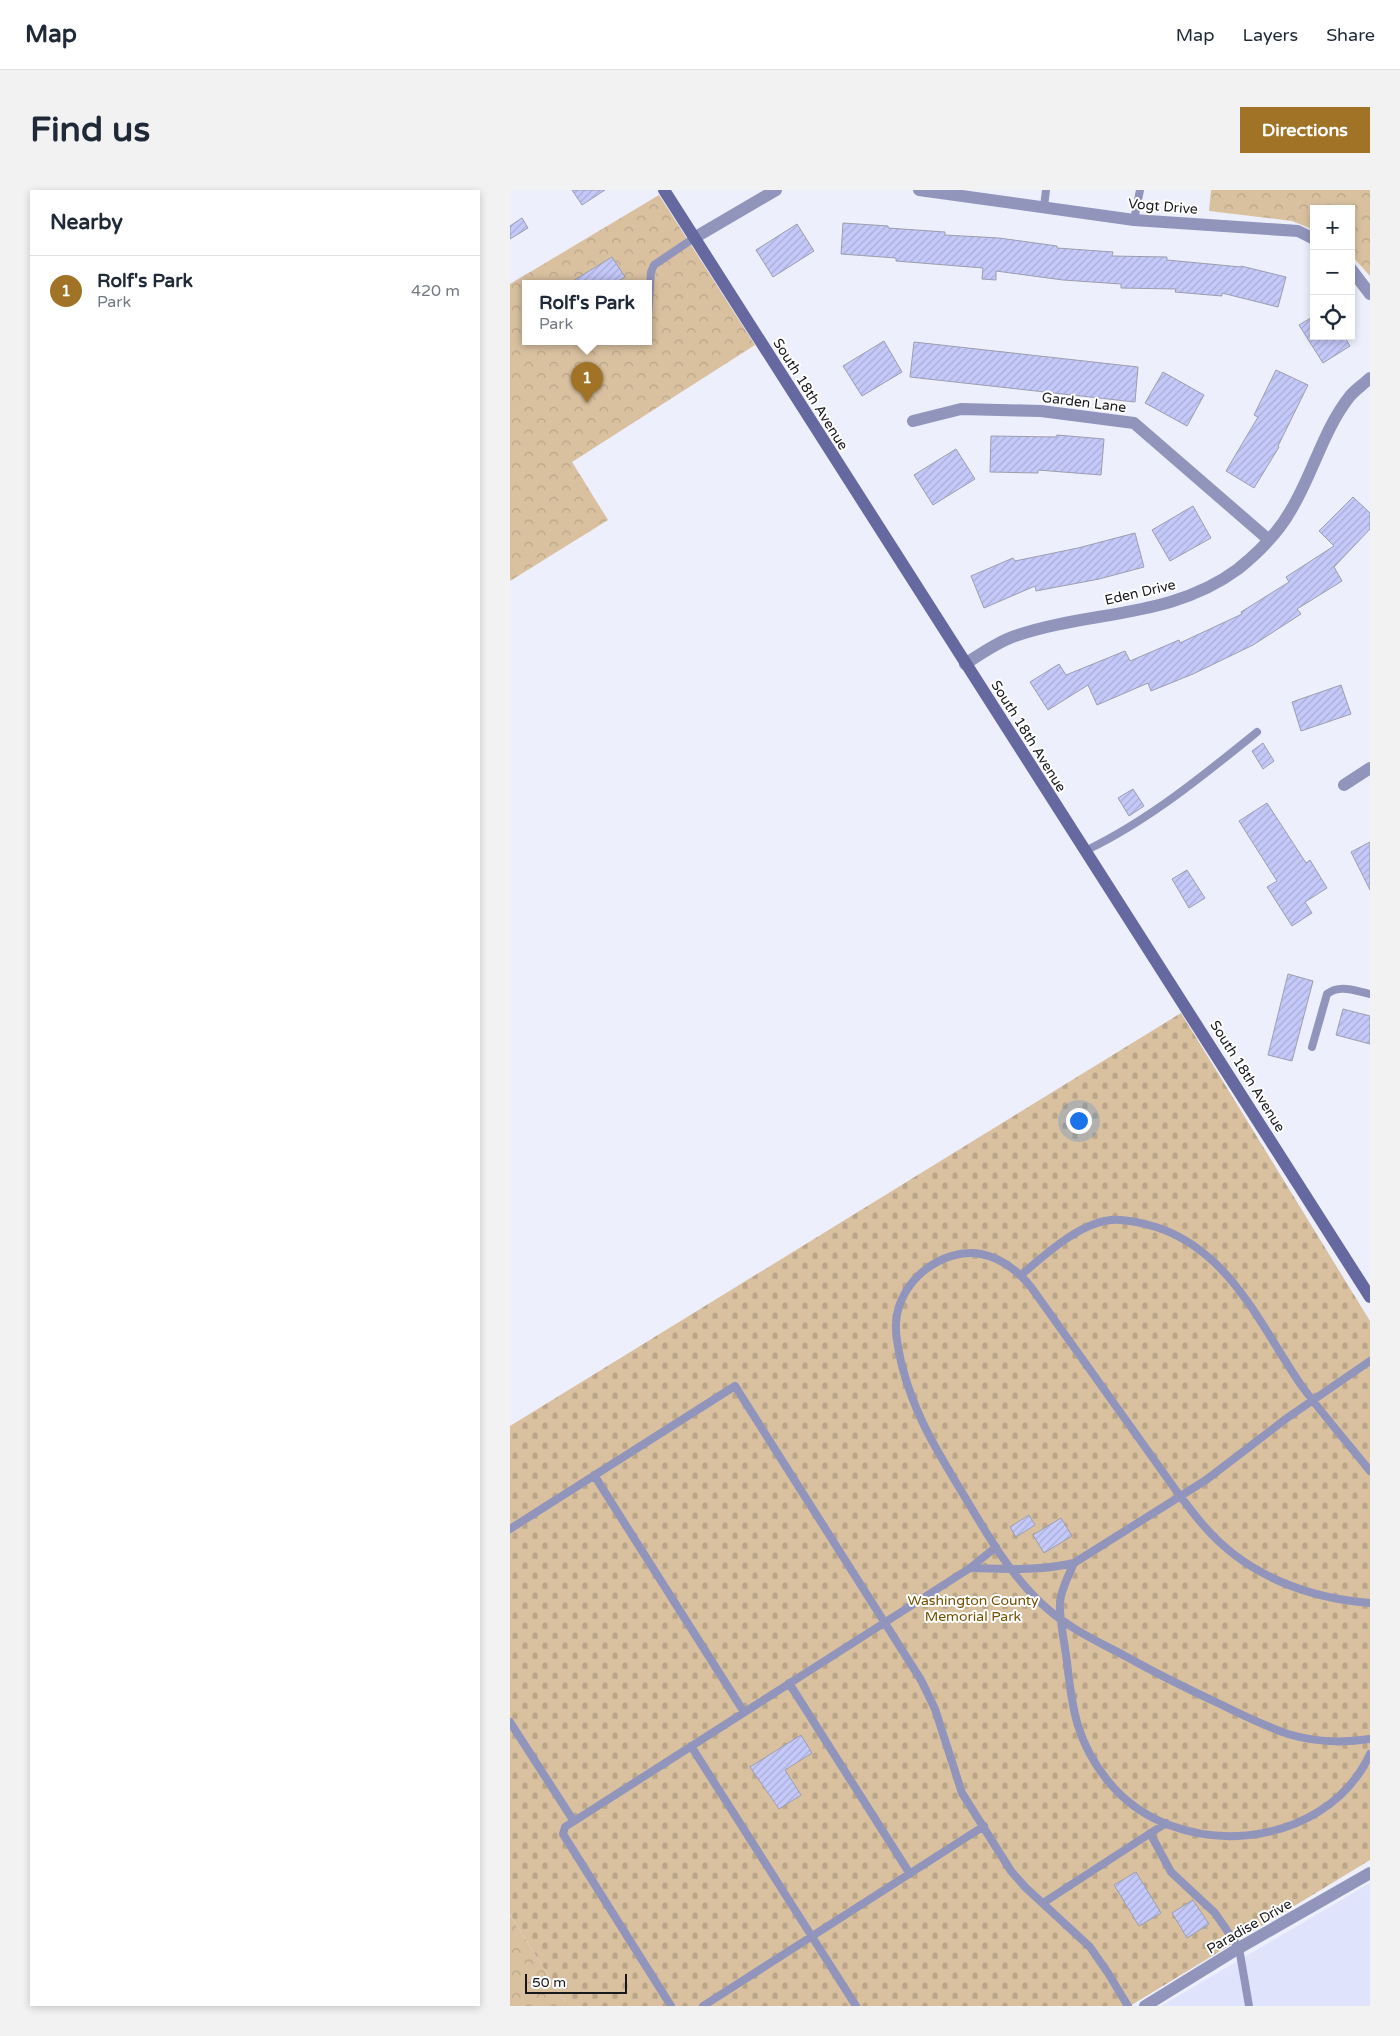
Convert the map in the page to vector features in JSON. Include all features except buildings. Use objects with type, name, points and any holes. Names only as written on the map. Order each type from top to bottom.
[{"type":"street","name":"South 18th Avenue","points":[[664,190],[1054,804],[1087,850],[1370,1296]]},
{"type":"street","points":[[694,238],[776,190]]},
{"type":"street","name":"Vogt Drive","points":[[919,190],[1134,220],[1298,231],[1310,238]]},
{"type":"street","points":[[1355,274],[1370,294]]},
{"type":"street","name":"Eden Drive","points":[[965,664],[1000,642],[1014,636],[1038,629],[1165,605],[1208,588],[1238,568],[1269,540],[1291,510],[1340,411],[1351,395],[1370,378]]},
{"type":"street","name":"Garden Lane","points":[[914,421],[961,409],[1042,411],[1134,423],[1269,540]]},
{"type":"street","points":[[1344,785],[1370,768]]},
{"type":"street","name":"Paradise Drive","points":[[1144,2006],[1239,1948],[1370,1873]]},
{"type":"lane","points":[[1044,207],[1046,190]]},
{"type":"lane","points":[[1134,220],[1140,190]]},
{"type":"lane","points":[[650,280],[654,266],[694,238]]},
{"type":"lane","points":[[1087,850],[1116,836],[1167,802],[1257,732]]},
{"type":"lane","points":[[1312,1047],[1327,994],[1334,988],[1341,988],[1370,994]]},
{"type":"lane","points":[[1021,1275],[1056,1247],[1096,1224],[1110,1220],[1145,1224],[1175,1234],[1206,1253],[1239,1289],[1312,1401],[1370,1471]]},
{"type":"lane","points":[[1370,1603],[1318,1596],[1267,1576],[1232,1552],[1205,1527],[1180,1496],[1116,1403],[1021,1275],[1003,1262],[981,1254],[948,1257],[933,1264],[912,1283],[904,1294],[896,1323],[902,1367],[921,1423],[996,1547],[1011,1569],[1037,1598],[1062,1621],[1084,1636],[1162,1677],[1267,1726],[1309,1739],[1337,1741],[1370,1739]]},
{"type":"lane","points":[[970,1568],[1050,1568],[1074,1563],[1206,1480],[1312,1401],[1370,1361]]},
{"type":"lane","points":[[510,1528],[735,1386],[885,1622],[928,1694],[962,1793],[1012,1871],[1025,1887],[1090,1947],[1128,2006]]},
{"type":"lane","points":[[594,1475],[744,1712]]},
{"type":"lane","points":[[671,2006],[563,1834],[565,1827],[573,1820],[970,1568],[996,1547]]},
{"type":"lane","points":[[1074,1563],[1060,1602],[1069,1690],[1079,1733],[1108,1782],[1148,1815],[1200,1834],[1228,1837],[1256,1835],[1289,1827],[1312,1815],[1336,1797],[1348,1786],[1370,1754]]},
{"type":"lane","points":[[789,1684],[910,1874]]},
{"type":"lane","points":[[510,1722],[573,1820]]},
{"type":"lane","points":[[691,1746],[856,2006]]},
{"type":"lane","points":[[1043,1903],[1166,1823]]},
{"type":"lane","points":[[703,2006],[984,1826]]},
{"type":"lane","points":[[1150,1833],[1171,1872],[1215,1913],[1239,1948],[1248,2006]]},
{"type":"shaded area","points":[[1370,1883],[1370,2006],[1161,2006],[1328,1908]]},
{"type":"green space","points":[[1211,190],[1370,190],[1370,276],[1355,259],[1355,205],[1310,205],[1310,228],[1292,221],[1209,211]]},
{"type":"green space","points":[[659,195],[755,345],[572,462],[608,520],[510,581],[510,284]]},
{"type":"green space","name":"Washington County Memorial Park","points":[[1181,1013],[1370,1321],[1370,1860],[1130,2006],[568,2006],[510,1915],[510,1426]]},
{"type":"green space","points":[[510,1915],[568,2006],[510,2006]]},
{"type":"place","name":"Rolf's Park","points":[[587,403]]}]
